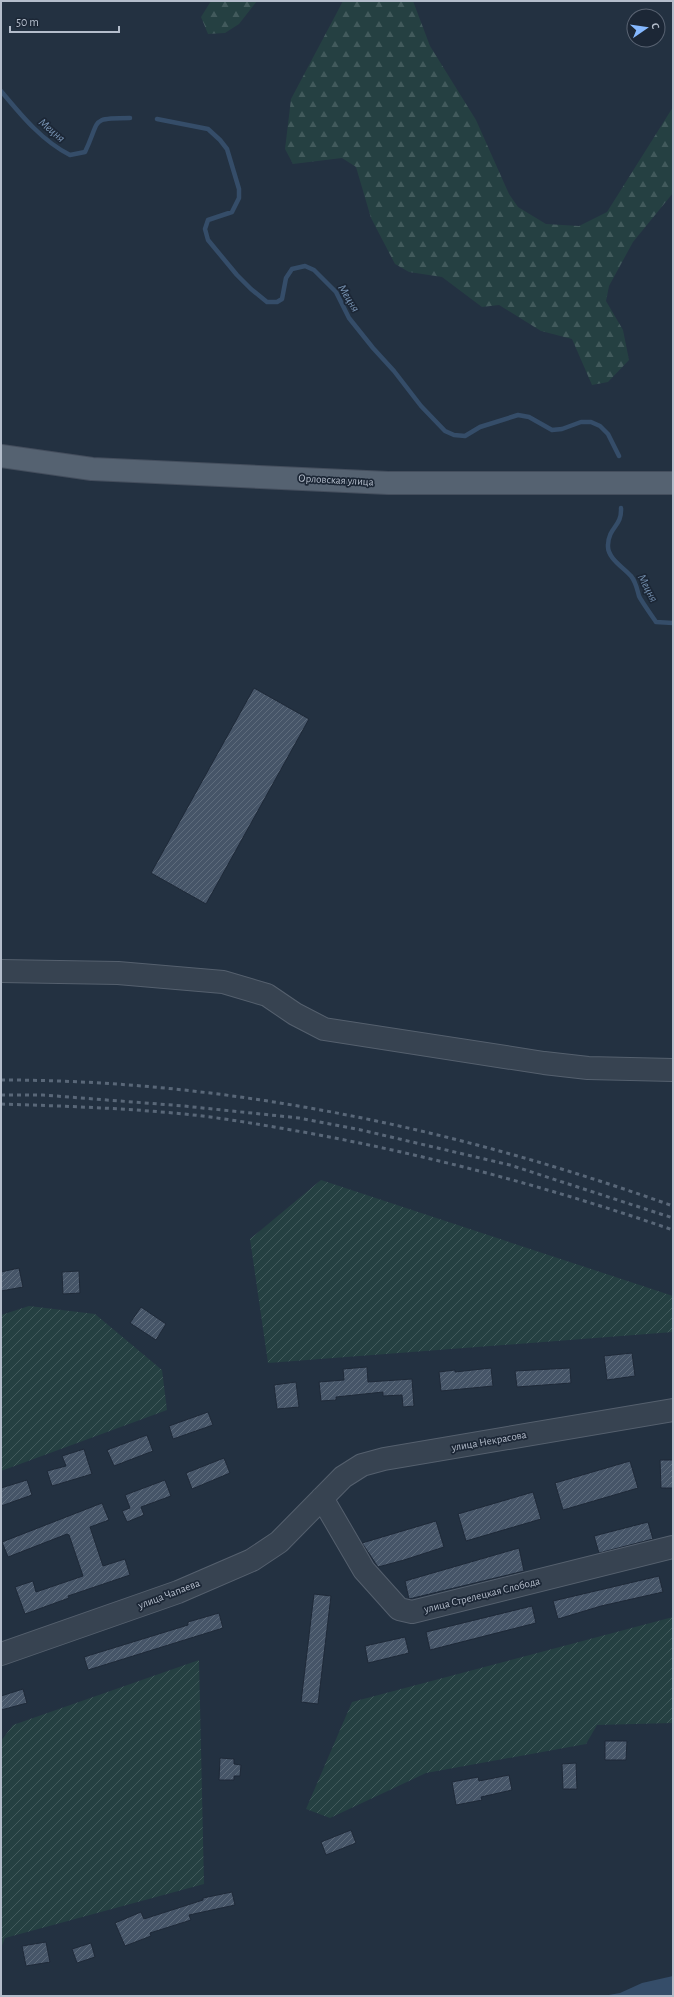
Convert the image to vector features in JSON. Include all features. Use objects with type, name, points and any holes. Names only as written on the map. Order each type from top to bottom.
[{"type":"main road","name":"Орловская улица","points":[[1,456],[92,469],[388,483],[673,483]]},
{"type":"street","points":[[1,970],[118,974],[222,982],[267,995],[295,1014],[324,1029],[544,1063],[588,1068],[673,1070]]},
{"type":"street","name":"улица Некрасова","points":[[321,1500],[343,1477],[362,1465],[384,1459],[673,1410]]},
{"type":"street","name":"улица Стрелецкая Слобода","points":[[321,1500],[364,1570],[399,1609],[412,1612],[673,1547]]},
{"type":"street","name":"улица Чапаева","points":[[1,1654],[178,1592],[252,1560],[280,1542],[321,1500]]},
{"type":"green space","points":[[211,1],[257,1],[239,24],[225,33],[208,34],[201,17]]},
{"type":"green space","points":[[343,1],[413,1],[430,46],[476,120],[509,194],[518,207],[546,224],[579,226],[607,212],[673,107],[673,193],[633,242],[609,286],[606,301],[623,330],[629,360],[608,382],[592,385],[572,339],[541,331],[499,305],[482,307],[442,277],[409,272],[395,264],[371,218],[356,167],[342,158],[293,164],[285,149],[291,99]]},
{"type":"green space","points":[[321,1180],[673,1296],[673,1332],[268,1363],[250,1239]]},
{"type":"green space","points":[[29,1306],[95,1314],[162,1370],[167,1410],[1,1471],[1,1315]]},
{"type":"green space","points":[[673,1617],[673,1723],[597,1725],[586,1744],[426,1773],[330,1818],[306,1809],[352,1702]]},
{"type":"green space","points":[[199,1660],[204,1884],[5,1938],[1,1948],[1,1741],[13,1725]]},
{"type":"water","points":[[673,1976],[673,1996],[603,1996],[620,1993],[642,1983]]},
{"type":"building","points":[[254,688],[309,719],[206,904],[151,873]]},
{"type":"building","points":[[19,1268],[23,1287],[1,1291],[1,1272]]},
{"type":"building","points":[[79,1271],[80,1293],[63,1294],[62,1272]]},
{"type":"building","points":[[141,1307],[166,1324],[156,1340],[130,1323]]},
{"type":"building","points":[[632,1353],[635,1376],[607,1380],[604,1356]]},
{"type":"building","points":[[367,1367],[368,1382],[412,1379],[414,1406],[403,1407],[402,1395],[383,1396],[383,1392],[336,1397],[336,1400],[321,1401],[319,1382],[344,1380],[343,1369]]},
{"type":"building","points":[[491,1368],[493,1386],[441,1391],[439,1372],[455,1370],[455,1372]]},
{"type":"building","points":[[570,1368],[571,1383],[517,1387],[515,1371]]},
{"type":"building","points":[[296,1382],[299,1407],[277,1409],[274,1385]]},
{"type":"building","points":[[208,1412],[213,1425],[173,1439],[169,1426]]},
{"type":"building","points":[[147,1435],[153,1451],[114,1466],[107,1450]]},
{"type":"building","points":[[84,1449],[92,1474],[52,1486],[47,1471],[66,1466],[62,1456]]},
{"type":"building","points":[[224,1458],[230,1473],[192,1489],[186,1473]]},
{"type":"building","points":[[660,1460],[673,1460],[673,1488],[661,1488]]},
{"type":"building","points":[[630,1461],[638,1488],[563,1510],[555,1483]]},
{"type":"building","points":[[27,1480],[32,1495],[1,1506],[1,1488]]},
{"type":"building","points":[[165,1480],[171,1496],[141,1507],[144,1515],[127,1522],[122,1511],[130,1508],[125,1495]]},
{"type":"building","points":[[533,1492],[541,1519],[466,1541],[458,1514]]},
{"type":"building","points":[[102,1503],[109,1520],[90,1527],[103,1566],[125,1559],[130,1575],[68,1596],[69,1598],[25,1614],[15,1587],[33,1581],[36,1592],[83,1576],[69,1535],[67,1534],[8,1557],[2,1542]]},
{"type":"building","points":[[436,1521],[444,1547],[404,1560],[378,1567],[362,1543]]},
{"type":"building","points":[[648,1522],[653,1539],[599,1553],[594,1536]]},
{"type":"building","points":[[519,1548],[524,1571],[409,1599],[405,1581]]},
{"type":"building","points":[[659,1576],[663,1592],[601,1606],[558,1619],[553,1601]]},
{"type":"building","points":[[314,1594],[331,1596],[318,1704],[301,1702]]},
{"type":"building","points":[[532,1606],[536,1623],[430,1650],[426,1632]]},
{"type":"building","points":[[219,1613],[223,1628],[88,1670],[84,1657],[188,1625],[188,1622]]},
{"type":"building","points":[[405,1637],[409,1653],[368,1663],[365,1646]]},
{"type":"building","points":[[23,1689],[27,1703],[1,1710],[1,1696]]},
{"type":"building","points":[[605,1741],[627,1741],[626,1760],[605,1760]]},
{"type":"building","points":[[220,1758],[234,1759],[234,1764],[241,1765],[240,1776],[234,1776],[234,1780],[219,1780]]},
{"type":"building","points":[[576,1763],[577,1789],[563,1789],[562,1764]]},
{"type":"building","points":[[509,1775],[512,1790],[481,1797],[482,1800],[456,1805],[452,1782],[478,1777],[479,1781]]},
{"type":"building","points":[[351,1830],[356,1843],[326,1855],[321,1842]]},
{"type":"building","points":[[232,1892],[235,1905],[189,1915],[191,1920],[150,1933],[151,1936],[125,1946],[115,1923],[141,1912],[144,1919],[203,1900],[203,1898]]},
{"type":"building","points":[[46,1942],[50,1962],[26,1966],[22,1946]]},
{"type":"building","points":[[91,1943],[95,1957],[77,1963],[72,1949]]},
{"type":"waterway","name":"Мецня","points":[[1,91],[41,135],[70,155],[85,152],[95,127],[102,120],[130,118]]},
{"type":"waterway","name":"Мецня","points":[[157,119],[208,129],[227,149],[239,189],[239,198],[232,212],[208,220],[205,229],[208,240],[237,275],[267,302],[277,302],[282,299],[286,278],[292,269],[305,266],[314,270],[336,292],[349,318],[394,371],[421,406],[445,431],[454,435],[465,436],[480,427],[518,415],[529,417],[552,430],[562,429],[581,422],[591,422],[600,426],[608,434],[619,456]]},
{"type":"waterway","name":"Мецня","points":[[621,508],[620,519],[609,539],[608,550],[616,562],[633,578],[640,598],[656,622],[673,623]]},
{"type":"railway","points":[[1,1080],[87,1082],[173,1089],[258,1100],[343,1114],[427,1132],[510,1154],[592,1178],[673,1206]]},
{"type":"railway","points":[[1,1095],[43,1095],[184,1106],[299,1118],[361,1130],[510,1165],[673,1218]]},
{"type":"railway","points":[[1,1104],[70,1106],[184,1114],[303,1132],[397,1151],[490,1174],[582,1200],[673,1230]]}]
